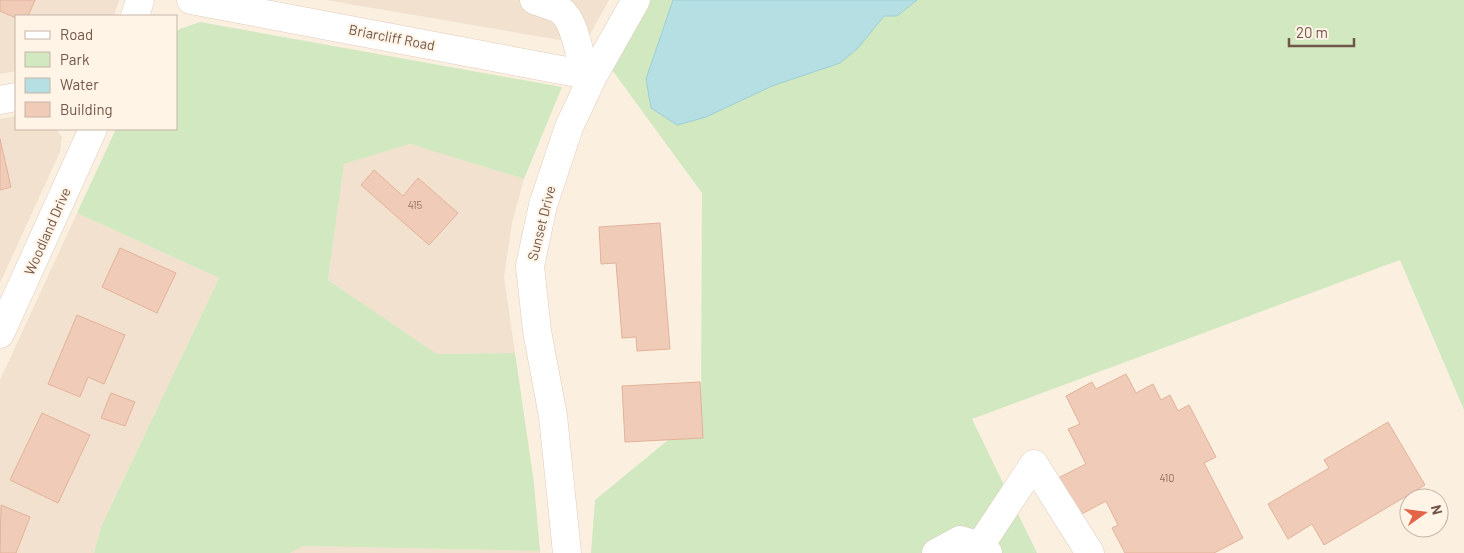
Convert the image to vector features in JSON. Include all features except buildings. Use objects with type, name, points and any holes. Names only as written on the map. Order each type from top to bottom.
[{"type":"street","points":[[134,15],[140,0]]},
{"type":"street","name":"Briarcliff Road","points":[[191,0],[589,75]]},
{"type":"street","points":[[534,0],[560,10],[568,17],[589,75]]},
{"type":"street","name":"Sunset Drive","points":[[567,553],[553,416],[537,331],[530,266],[543,205],[569,127],[589,75],[636,0]]},
{"type":"street","points":[[0,100],[15,97]]},
{"type":"street","name":"Woodland Drive","points":[[0,334],[93,130]]},
{"type":"street","points":[[936,553],[960,540],[981,551],[1034,464],[1090,553]]},
{"type":"shaded area","points":[[0,0],[119,0],[114,15],[15,15],[15,71],[0,74]]},
{"type":"shaded area","points":[[326,0],[609,0],[588,38],[571,42]]},
{"type":"shaded area","points":[[15,116],[15,130],[57,130],[62,137],[60,152],[0,283],[0,119]]},
{"type":"shaded area","points":[[410,144],[524,179],[512,223],[504,277],[515,353],[437,354],[328,280],[344,164]]},
{"type":"shaded area","points":[[77,213],[219,278],[101,527],[94,553],[0,553],[0,380]]},
{"type":"shaded area","points":[[303,546],[540,551],[540,553],[290,553]]},
{"type":"green space","points":[[647,0],[1464,0],[1464,410],[1400,260],[972,419],[1037,553],[591,553],[595,500],[701,413],[702,193],[607,63]]},
{"type":"green space","points":[[200,22],[562,87],[524,179],[410,144],[344,164],[328,280],[437,354],[515,353],[534,483],[540,551],[303,546],[290,553],[94,553],[101,527],[219,278],[77,213],[116,130],[178,130],[178,30]]},
{"type":"water","points":[[673,0],[917,0],[897,16],[884,16],[858,48],[840,63],[772,86],[706,117],[677,125],[651,108],[646,79]]}]
